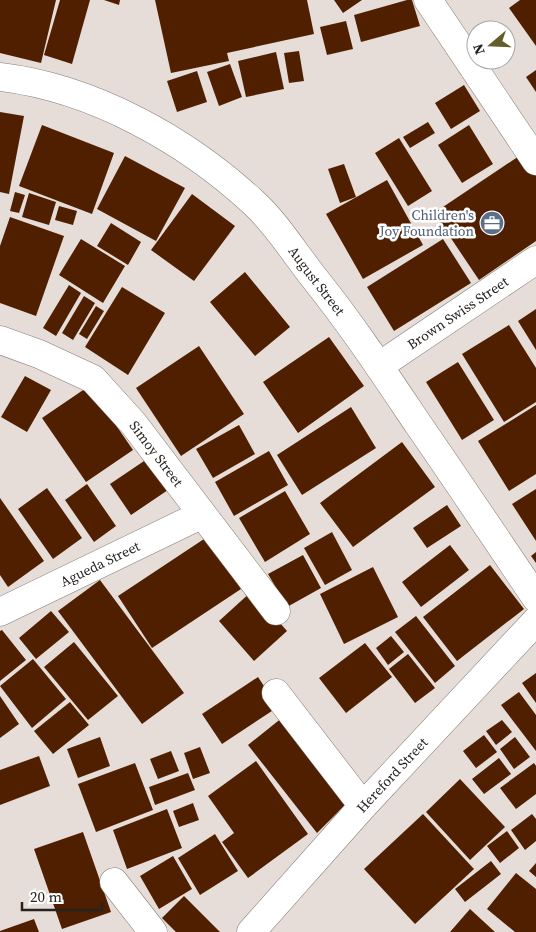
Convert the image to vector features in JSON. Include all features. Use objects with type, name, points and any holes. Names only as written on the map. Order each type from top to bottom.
[{"type":"street","points":[[428,0],[536,161]]},
{"type":"street","name":"August Street","points":[[0,77],[19,79],[92,101],[130,118],[177,145],[217,172],[256,204],[336,305],[536,598]]},
{"type":"street","name":"Brown Swiss Street","points":[[379,366],[536,260]]},
{"type":"street","name":"Simoy Street","points":[[0,340],[39,354],[93,379],[133,423],[276,611]]},
{"type":"street","name":"Agueda Street","points":[[0,612],[202,515]]},
{"type":"street","name":"Hereford Street","points":[[251,932],[363,806],[536,621]]},
{"type":"street","points":[[276,693],[363,806]]},
{"type":"street","points":[[114,882],[153,932]]},
{"type":"building","points":[[0,0],[56,0],[41,63],[0,53]]},
{"type":"building","points":[[60,0],[90,0],[72,64],[44,55]]},
{"type":"building","points":[[104,0],[120,0],[119,5]]},
{"type":"building","points":[[155,0],[307,0],[314,34],[227,53],[229,61],[171,73]]},
{"type":"building","points":[[334,0],[362,0],[343,13]]},
{"type":"building","points":[[412,0],[420,26],[361,42],[354,15]]},
{"type":"building","points":[[520,0],[536,0],[536,46],[509,8]]},
{"type":"building","points":[[346,21],[353,49],[327,55],[320,27]]},
{"type":"building","points":[[299,51],[304,81],[289,83],[284,53]]},
{"type":"building","points":[[276,52],[284,89],[246,97],[238,61]]},
{"type":"building","points":[[230,64],[242,97],[219,106],[207,72]]},
{"type":"building","points":[[536,70],[536,92],[526,77]]},
{"type":"building","points":[[197,71],[207,102],[177,112],[167,81]]},
{"type":"building","points":[[464,85],[480,111],[451,129],[435,103]]},
{"type":"building","points":[[0,112],[24,116],[9,194],[0,192]]},
{"type":"building","points":[[428,122],[435,133],[410,148],[403,137]]},
{"type":"building","points":[[42,125],[114,153],[92,214],[19,186]]},
{"type":"building","points":[[469,125],[493,164],[462,183],[438,145]]},
{"type":"building","points":[[399,138],[432,191],[408,206],[375,153]]},
{"type":"building","points":[[522,154],[536,176],[536,241],[479,280],[434,213]]},
{"type":"building","points":[[125,156],[185,188],[156,241],[97,209]]},
{"type":"building","points":[[344,164],[356,197],[340,203],[328,169]]},
{"type":"building","points":[[387,180],[423,245],[363,279],[326,214]]},
{"type":"building","points":[[15,192],[25,195],[19,213],[10,211]]},
{"type":"building","points":[[29,193],[56,202],[49,225],[22,217]]},
{"type":"building","points":[[192,194],[235,226],[194,281],[151,250]]},
{"type":"building","points":[[59,206],[77,211],[73,225],[55,220]]},
{"type":"building","points":[[10,217],[64,236],[36,316],[0,303],[0,246]]},
{"type":"building","points":[[111,223],[141,242],[128,265],[97,246]]},
{"type":"building","points":[[81,239],[125,266],[103,303],[59,275]]},
{"type":"building","points":[[443,239],[471,283],[394,331],[367,287]]},
{"type":"building","points":[[245,272],[290,327],[255,356],[210,302]]},
{"type":"building","points":[[69,285],[81,293],[56,336],[43,328]]},
{"type":"building","points":[[122,287],[165,313],[128,375],[85,347]]},
{"type":"building","points":[[84,296],[95,303],[73,340],[62,333]]},
{"type":"building","points":[[96,306],[104,311],[87,339],[79,334]]},
{"type":"building","points":[[536,309],[536,350],[518,321]]},
{"type":"building","points":[[509,325],[536,368],[536,402],[504,422],[462,354]]},
{"type":"building","points":[[329,337],[364,386],[298,433],[263,382]]},
{"type":"building","points":[[199,346],[244,414],[181,456],[136,388]]},
{"type":"building","points":[[458,362],[494,420],[462,440],[426,382]]},
{"type":"building","points":[[25,376],[51,390],[27,432],[1,417]]},
{"type":"building","points":[[89,386],[133,450],[86,482],[42,418]]},
{"type":"building","points":[[536,405],[536,474],[509,491],[478,441]]},
{"type":"building","points":[[351,407],[376,448],[302,495],[277,455]]},
{"type":"building","points":[[239,425],[255,454],[213,478],[196,449]]},
{"type":"building","points":[[402,442],[435,487],[353,547],[320,503]]},
{"type":"building","points":[[269,451],[288,485],[234,516],[215,482]]},
{"type":"building","points":[[147,459],[168,490],[131,515],[110,484]]},
{"type":"building","points":[[87,484],[116,526],[94,542],[65,500]]},
{"type":"building","points":[[47,488],[82,538],[53,559],[18,509]]},
{"type":"building","points":[[536,489],[536,541],[512,504]]},
{"type":"building","points":[[285,491],[310,534],[265,562],[239,518]]},
{"type":"building","points":[[0,498],[44,561],[8,587],[0,575]]},
{"type":"building","points":[[447,505],[461,526],[427,548],[413,528]]},
{"type":"building","points":[[332,532],[352,570],[325,585],[304,548]]},
{"type":"building","points":[[207,537],[241,589],[152,648],[118,596]]},
{"type":"building","points":[[450,545],[469,570],[421,607],[402,582]]},
{"type":"building","points":[[536,552],[536,563],[531,556]]},
{"type":"building","points":[[303,555],[321,588],[287,607],[268,574]]},
{"type":"building","points":[[490,565],[524,609],[457,661],[423,617]]},
{"type":"building","points":[[373,567],[398,617],[344,644],[320,594]]},
{"type":"building","points":[[100,580],[184,693],[142,724],[58,611]]},
{"type":"building","points":[[252,591],[287,631],[254,661],[219,621]]},
{"type":"building","points":[[51,611],[69,632],[36,659],[19,638]]},
{"type":"building","points":[[416,616],[455,666],[435,683],[395,632]]},
{"type":"building","points":[[2,630],[26,660],[0,681],[0,631]]},
{"type":"building","points":[[391,636],[404,652],[388,665],[376,648]]},
{"type":"building","points":[[74,642],[118,696],[88,720],[44,667]]},
{"type":"building","points":[[365,643],[392,677],[346,713],[319,678]]},
{"type":"building","points":[[408,654],[435,688],[415,703],[389,669]]},
{"type":"building","points":[[33,659],[66,699],[32,728],[0,686]]},
{"type":"building","points":[[536,673],[536,703],[522,683]]},
{"type":"building","points":[[258,677],[278,707],[222,744],[202,714]]},
{"type":"building","points":[[519,692],[536,715],[536,751],[501,705]]},
{"type":"building","points":[[0,696],[19,724],[0,738]]},
{"type":"building","points":[[70,702],[89,725],[53,754],[34,731]]},
{"type":"building","points":[[283,717],[350,800],[317,833],[248,745]]},
{"type":"building","points":[[502,720],[512,732],[496,745],[486,731]]},
{"type":"building","points":[[484,735],[497,752],[476,768],[463,751]]},
{"type":"building","points":[[100,737],[110,766],[78,778],[67,749]]},
{"type":"building","points":[[515,737],[530,757],[514,769],[500,749]]},
{"type":"building","points":[[200,747],[210,773],[193,779],[184,753]]},
{"type":"building","points":[[171,751],[179,771],[158,779],[150,759]]},
{"type":"building","points":[[39,756],[50,786],[0,805],[0,770]]},
{"type":"building","points":[[499,758],[511,774],[484,794],[472,779]]},
{"type":"building","points":[[256,761],[308,834],[248,878],[222,842],[234,833],[208,796]]},
{"type":"building","points":[[135,763],[153,810],[96,832],[78,784]]},
{"type":"building","points":[[534,763],[536,766],[536,794],[516,809],[500,788]]},
{"type":"building","points":[[188,773],[195,790],[155,805],[149,787]]},
{"type":"building","points":[[460,779],[505,827],[470,860],[426,812]]},
{"type":"building","points":[[193,803],[199,820],[179,827],[173,811]]},
{"type":"building","points":[[167,809],[182,848],[127,869],[113,830]]},
{"type":"building","points":[[423,814],[474,869],[415,924],[364,869]]},
{"type":"building","points":[[532,814],[536,819],[536,841],[525,850],[511,830]]},
{"type":"building","points":[[507,831],[519,848],[500,863],[487,846]]},
{"type":"building","points":[[83,832],[111,912],[62,929],[34,849]]},
{"type":"building","points":[[215,834],[238,871],[200,895],[178,858]]},
{"type":"building","points":[[173,856],[192,889],[159,909],[140,876]]},
{"type":"building","points":[[491,861],[501,874],[465,902],[455,889]]},
{"type":"building","points":[[536,863],[536,877],[529,871]]},
{"type":"building","points":[[516,873],[536,889],[536,932],[515,932],[487,909]]},
{"type":"building","points":[[184,896],[220,932],[176,932],[162,918]]},
{"type":"building","points":[[470,909],[495,932],[450,932]]},
{"type":"building","points":[[34,919],[39,932],[0,932],[0,931]]},
{"type":"place","name":"Children's Joy Foundation","points":[[492,223]]}]
